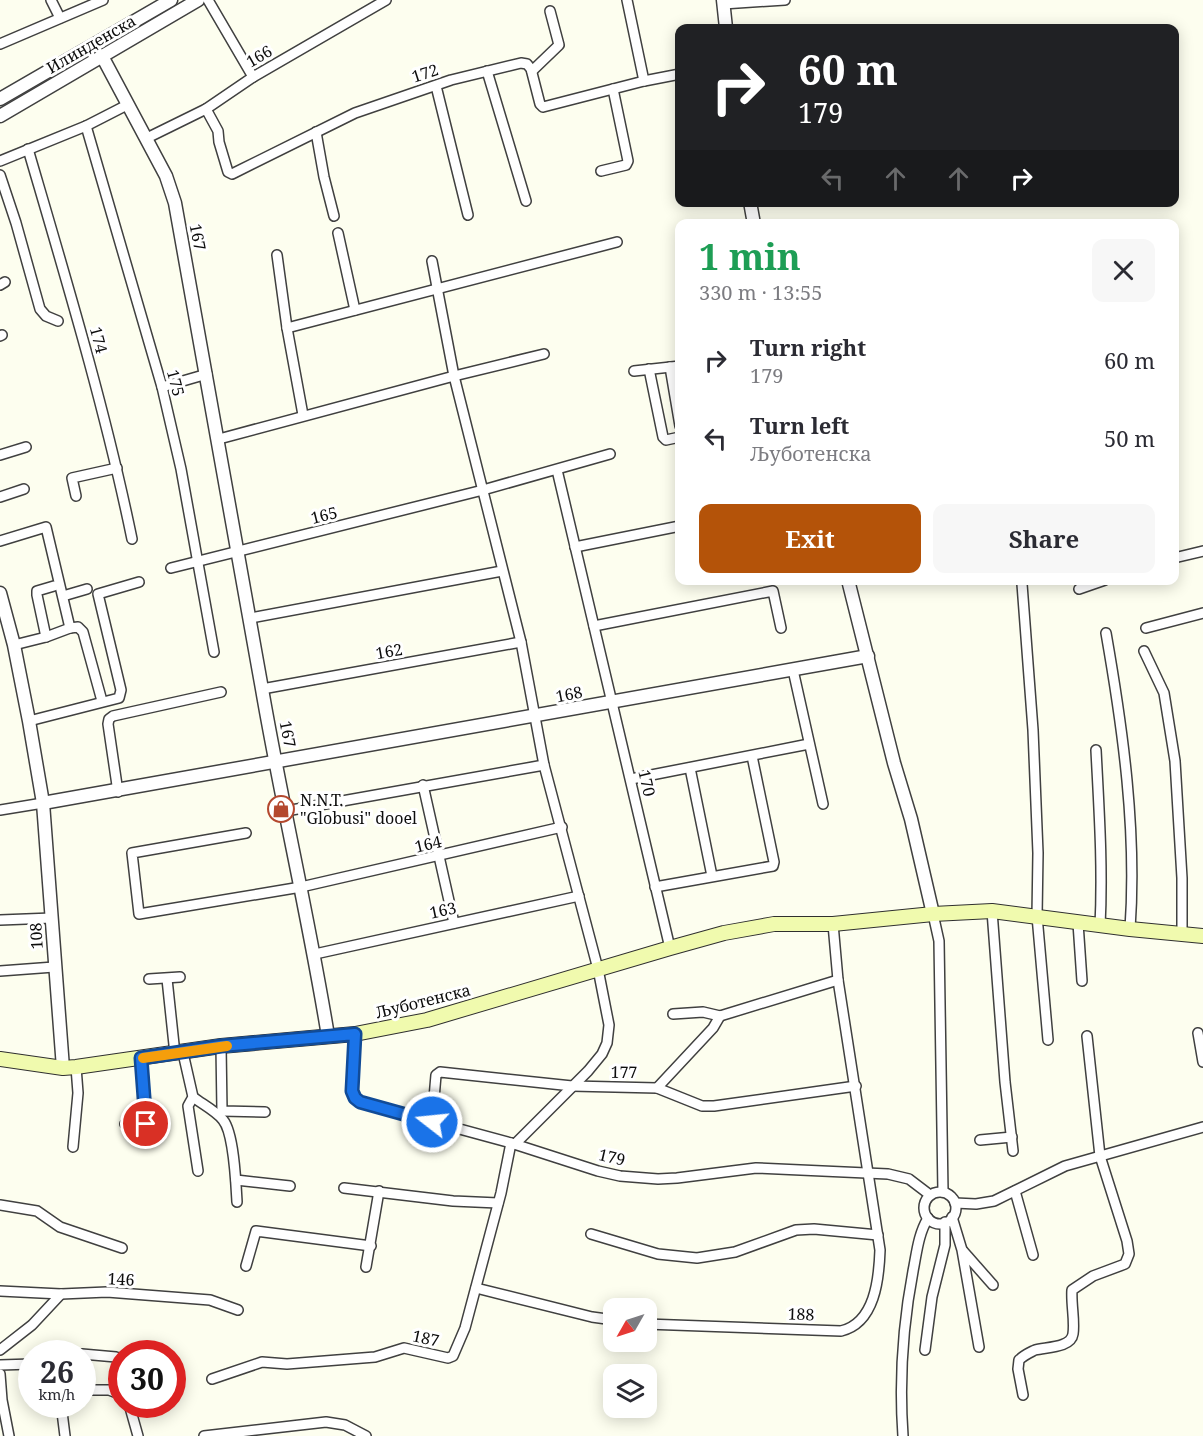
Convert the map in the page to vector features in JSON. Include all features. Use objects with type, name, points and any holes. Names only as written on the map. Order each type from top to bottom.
[{"type":"main road","name":"Љуботенска","points":[[0,1059],[70,1067],[221,1046],[355,1034],[427,1020],[724,933],[774,924],[833,924],[933,914],[992,911],[1130,930],[1203,936]]},
{"type":"street","points":[[51,0],[60,18]]},
{"type":"street","points":[[0,44],[103,0]]},
{"type":"street","name":"Илинденска","points":[[0,99],[171,0]]},
{"type":"street","name":"Илинденска","points":[[0,116],[198,0]]},
{"type":"street","points":[[208,0],[252,77]]},
{"type":"street","name":"166","points":[[147,138],[206,109],[252,77],[386,0]]},
{"type":"street","points":[[627,0],[644,81]]},
{"type":"street","points":[[726,24],[723,2],[783,0]]},
{"type":"street","points":[[550,11],[559,45],[532,71],[540,105],[543,107],[675,75]]},
{"type":"street","name":"167","points":[[102,56],[166,176],[175,203],[262,689],[315,954],[328,1035]]},
{"type":"street","name":"172","points":[[206,109],[218,131],[228,172],[232,174],[355,113],[487,71],[521,63],[527,64],[532,71]]},
{"type":"street","points":[[487,71],[526,201]]},
{"type":"street","points":[[436,86],[468,215]]},
{"type":"street","points":[[601,171],[626,165],[628,161],[613,89]]},
{"type":"street","points":[[0,161],[86,126],[127,105]]},
{"type":"street","name":"175","points":[[86,126],[162,387],[181,468],[214,652]]},
{"type":"street","points":[[316,132],[334,216]]},
{"type":"street","name":"174","points":[[28,149],[81,330],[117,468],[132,540]]},
{"type":"street","points":[[0,175],[40,309],[46,316],[58,321]]},
{"type":"street","points":[[338,233],[355,310]]},
{"type":"street","points":[[287,328],[617,242]]},
{"type":"street","points":[[277,255],[303,416]]},
{"type":"street","points":[[432,261],[454,376],[521,642],[544,765],[598,969],[609,1025],[607,1043],[595,1063],[513,1144]]},
{"type":"street","points":[[219,439],[544,354]]},
{"type":"street","points":[[634,371],[675,367]]},
{"type":"street","points":[[649,369],[663,437],[666,440],[675,438]]},
{"type":"street","points":[[162,387],[207,374]]},
{"type":"street","points":[[0,454],[26,447]]},
{"type":"street","name":"165","points":[[171,568],[483,490],[610,454]]},
{"type":"street","points":[[76,496],[72,478],[117,468]]},
{"type":"street","name":"170","points":[[557,470],[670,948]]},
{"type":"street","points":[[0,497],[24,489]]},
{"type":"street","points":[[0,541],[46,527],[69,628]]},
{"type":"street","points":[[575,547],[675,527]]},
{"type":"street","points":[[1179,557],[1203,551]]},
{"type":"street","points":[[251,618],[502,572]]},
{"type":"street","points":[[29,721],[119,698],[122,690],[98,594],[139,582]]},
{"type":"street","points":[[772,585],[781,628]]},
{"type":"street","points":[[849,585],[880,709],[911,819],[939,941],[943,1192]]},
{"type":"street","points":[[1022,585],[1035,775],[1038,853],[1037,916],[1048,1040]]},
{"type":"street","points":[[1079,589],[1091,585]]},
{"type":"street","points":[[46,637],[37,595],[38,591],[54,586]]},
{"type":"street","points":[[63,596],[87,589]]},
{"type":"street","points":[[594,626],[773,591]]},
{"type":"street","name":"108","points":[[0,593],[14,645],[43,804],[54,967],[70,1067]]},
{"type":"street","points":[[1146,628],[1203,613]]},
{"type":"street","points":[[14,645],[78,627],[83,632],[102,701]]},
{"type":"street","points":[[1106,633],[1118,697],[1125,754],[1133,889],[1130,930]]},
{"type":"street","name":"162","points":[[262,689],[521,642]]},
{"type":"street","points":[[1144,651],[1164,693],[1175,762],[1182,879],[1182,934]]},
{"type":"street","name":"168","points":[[276,762],[868,656]]},
{"type":"street","points":[[793,670],[823,804]]},
{"type":"street","points":[[118,792],[109,719],[113,716],[221,692]]},
{"type":"street","points":[[630,779],[809,744]]},
{"type":"street","points":[[1096,750],[1100,822],[1100,926]]},
{"type":"street","points":[[655,887],[768,868],[774,862],[752,756]]},
{"type":"street","points":[[0,810],[118,792],[276,762]]},
{"type":"street","points":[[286,811],[544,765]]},
{"type":"street","points":[[690,768],[712,876]]},
{"type":"street","points":[[423,785],[454,923]]},
{"type":"street","name":"164","points":[[246,833],[132,853],[139,914],[301,887],[440,857],[562,827]]},
{"type":"street","name":"163","points":[[315,954],[579,896]]},
{"type":"street","points":[[992,911],[1005,1082],[1013,1151]]},
{"type":"street","points":[[0,920],[52,918]]},
{"type":"street","points":[[1078,923],[1082,981]]},
{"type":"street","points":[[591,1234],[658,1254],[697,1258],[735,1252],[796,1230],[814,1229],[878,1235],[838,980],[833,924]]},
{"type":"street","points":[[0,971],[54,967]]},
{"type":"street","points":[[149,979],[180,977]]},
{"type":"street","points":[[166,979],[179,1053],[193,1097],[222,1119],[230,1140],[237,1202]]},
{"type":"street","points":[[673,1014],[702,1012],[720,1016],[838,980]]},
{"type":"street","points":[[657,1088],[713,1028],[720,1016]]},
{"type":"street","points":[[1198,1033],[1203,1062]]},
{"type":"street","name":"179","points":[[355,1034],[352,1091],[360,1102],[513,1144],[598,1171],[648,1179],[677,1178],[756,1168],[888,1174],[909,1179],[930,1195]]},
{"type":"street","points":[[1023,1395],[1018,1369],[1019,1360],[1025,1354],[1063,1345],[1070,1341],[1073,1334],[1072,1290],[1093,1276],[1125,1264],[1129,1254],[1100,1155],[1087,1036]]},
{"type":"street","points":[[221,1046],[222,1111],[265,1112]]},
{"type":"street","points":[[125,1124],[146,1124],[141,1058]]},
{"type":"street","points":[[70,1067],[78,1093],[73,1147]]},
{"type":"street","name":"177","points":[[432,1122],[436,1075],[440,1072],[572,1086],[657,1088],[702,1106],[856,1086]]},
{"type":"street","points":[[193,1097],[189,1106],[198,1171]]},
{"type":"street","points":[[955,1203],[976,1204],[994,1201],[1065,1166],[1203,1127]]},
{"type":"street","points":[[980,1140],[1012,1137]]},
{"type":"street","name":"187","points":[[212,1379],[262,1362],[287,1364],[375,1358],[404,1348],[451,1357],[455,1353],[465,1328],[513,1144]]},
{"type":"street","points":[[236,1180],[290,1186]]},
{"type":"street","points":[[344,1188],[453,1201],[498,1203]]},
{"type":"street","points":[[366,1268],[379,1191]]},
{"type":"street","points":[[1015,1191],[1034,1255]]},
{"type":"street","points":[[925,1350],[932,1297],[949,1220],[955,1213],[955,1203],[950,1196],[943,1192],[930,1195],[924,1206],[928,1218],[936,1223],[949,1220]]},
{"type":"street","name":"146","points":[[0,1205],[37,1211],[60,1227],[122,1248]]},
{"type":"street","points":[[903,1436],[903,1356],[906,1313],[921,1234],[928,1218]]},
{"type":"street","points":[[949,1220],[962,1250],[978,1347]]},
{"type":"street","points":[[246,1266],[256,1231],[371,1246]]},
{"type":"street","name":"188","points":[[657,1323],[841,1331],[850,1329],[874,1298],[879,1273],[878,1235]]},
{"type":"street","points":[[962,1250],[993,1285]]},
{"type":"street","points":[[476,1288],[603,1318]]},
{"type":"street","name":"146","points":[[0,1291],[61,1294],[107,1292],[210,1300],[238,1310]]},
{"type":"street","points":[[0,1350],[32,1325],[61,1294]]},
{"type":"street","points":[[0,1365],[18,1365]]},
{"type":"street","points":[[0,1374],[9,1436]]},
{"type":"street","points":[[63,1418],[65,1436]]},
{"type":"street","points":[[133,1418],[138,1436]]},
{"type":"street","points":[[204,1436],[326,1422],[345,1425],[366,1436]]},
{"type":"slow traffic","points":[[143,1058],[227,1046]]},
{"type":"place","name":"N.N.T. \"Globusi\" dooel","points":[[281,809]]},
{"type":"route","points":[[146,1124],[141,1058],[221,1046],[355,1034],[352,1091],[355,1098],[360,1102],[432,1122]]}]
